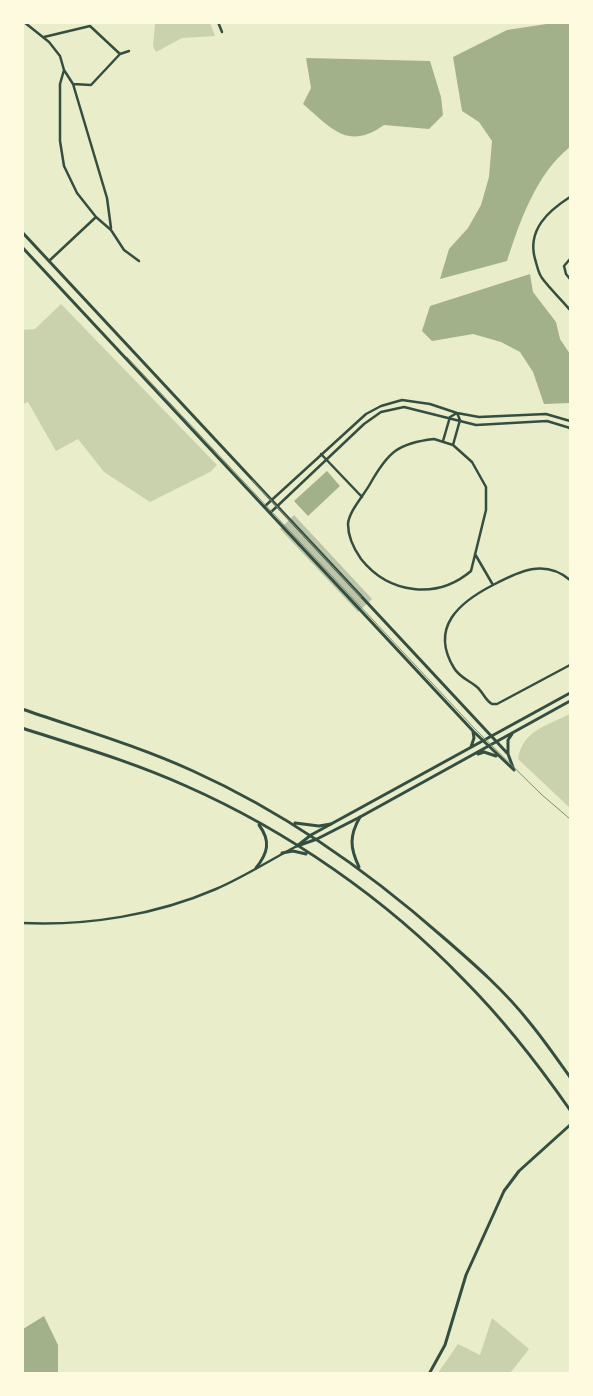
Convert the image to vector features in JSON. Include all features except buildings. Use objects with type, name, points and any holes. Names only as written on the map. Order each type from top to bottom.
[{"type":"street","points":[[24,22],[44,37],[60,56],[64,70],[73,84],[107,198],[111,230]]},
{"type":"street","points":[[218,22],[222,32]]},
{"type":"street","points":[[44,37],[90,24],[120,54]]},
{"type":"street","points":[[73,84],[91,85],[120,54],[129,51]]},
{"type":"street","points":[[64,70],[60,84],[60,141],[64,166],[77,193],[96,217],[111,230],[124,250],[139,261]]},
{"type":"street","points":[[570,198],[549,212],[539,223],[534,243],[534,254],[540,276],[570,310]]},
{"type":"street","points":[[49,261],[96,217]]},
{"type":"street","points":[[22,232],[278,505],[495,743],[508,754]]},
{"type":"street","points":[[22,247],[483,742],[514,770],[508,754],[508,740],[512,734]]},
{"type":"street","points":[[570,259],[564,266],[566,274],[570,279]]},
{"type":"street","points":[[264,507],[366,414],[381,406],[402,400],[430,404],[457,413],[479,417],[546,414],[570,421]]},
{"type":"street","points":[[270,513],[364,424],[381,412],[404,407],[476,425],[547,420],[570,428]]},
{"type":"street","points":[[443,441],[450,417],[457,413]]},
{"type":"street","points":[[453,445],[460,420],[457,413]]},
{"type":"street","points":[[434,439],[453,445],[472,462],[486,487],[486,510],[471,571],[446,587],[430,590],[413,590],[391,584],[367,566],[356,552],[349,536],[348,522],[380,467],[394,451],[410,442],[434,439]]},
{"type":"street","points":[[321,454],[362,498]]},
{"type":"street","points":[[475,554],[493,585]]},
{"type":"street","points":[[570,580],[557,572],[531,568],[521,570],[470,597],[458,607],[450,619],[446,630],[448,654],[458,674],[477,687],[488,702],[497,704],[570,665]]},
{"type":"street","points":[[297,846],[311,835],[570,693]]},
{"type":"street","points":[[22,922],[83,922],[171,905],[216,889],[282,853],[317,839],[360,817],[570,701]]},
{"type":"street","points":[[22,709],[131,746],[193,771],[291,822],[317,839],[393,893],[474,964],[529,1021],[570,1078]]},
{"type":"street","points":[[22,728],[126,761],[186,786],[257,822],[313,856],[381,905],[463,978],[514,1035],[570,1110]]},
{"type":"street","points":[[469,750],[474,738],[473,731]]},
{"type":"street","points":[[473,755],[484,752],[498,756]]},
{"type":"street","points":[[359,868],[351,843],[352,830],[360,817]]},
{"type":"street","points":[[256,868],[267,851],[268,842],[265,833],[257,822]]},
{"type":"street","points":[[291,822],[306,826],[331,824]]},
{"type":"street","points":[[282,853],[303,852],[313,856]]},
{"type":"street","points":[[429,1374],[445,1345],[466,1275],[504,1191],[519,1171],[570,1126]]},
{"type":"shaded area","points":[[152,23],[210,23],[215,36],[182,38],[156,52],[153,46],[155,24]]},
{"type":"shaded area","points":[[553,23],[570,23],[570,147],[558,158],[539,184],[524,214],[507,261],[440,279],[449,249],[468,228],[481,205],[489,177],[492,141],[479,122],[462,111],[453,57],[507,30]]},
{"type":"shaded area","points":[[306,58],[430,61],[441,97],[443,115],[429,129],[384,125],[371,133],[360,136],[340,133],[322,121],[303,104],[311,88]]},
{"type":"shaded area","points":[[530,274],[533,292],[556,322],[560,339],[570,354],[570,403],[544,404],[533,372],[520,352],[501,342],[473,334],[432,341],[422,331],[430,306]]},
{"type":"shaded area","points":[[61,304],[217,465],[210,472],[150,502],[104,472],[78,439],[56,451],[28,402],[23,404],[22,330],[35,329]]},
{"type":"shaded area","points":[[327,471],[340,486],[308,516],[294,501]]},
{"type":"shaded area","points":[[570,714],[570,808],[518,759],[520,749],[530,735]]},
{"type":"shaded area","points":[[44,1316],[58,1345],[58,1373],[24,1373],[23,1329]]},
{"type":"shaded area","points":[[492,1318],[529,1349],[510,1373],[438,1373],[458,1344],[480,1355]]},
{"type":"railway","points":[[127,357],[475,729],[541,794],[570,819]]},
{"type":"railway","points":[[252,480],[361,597]]}]
